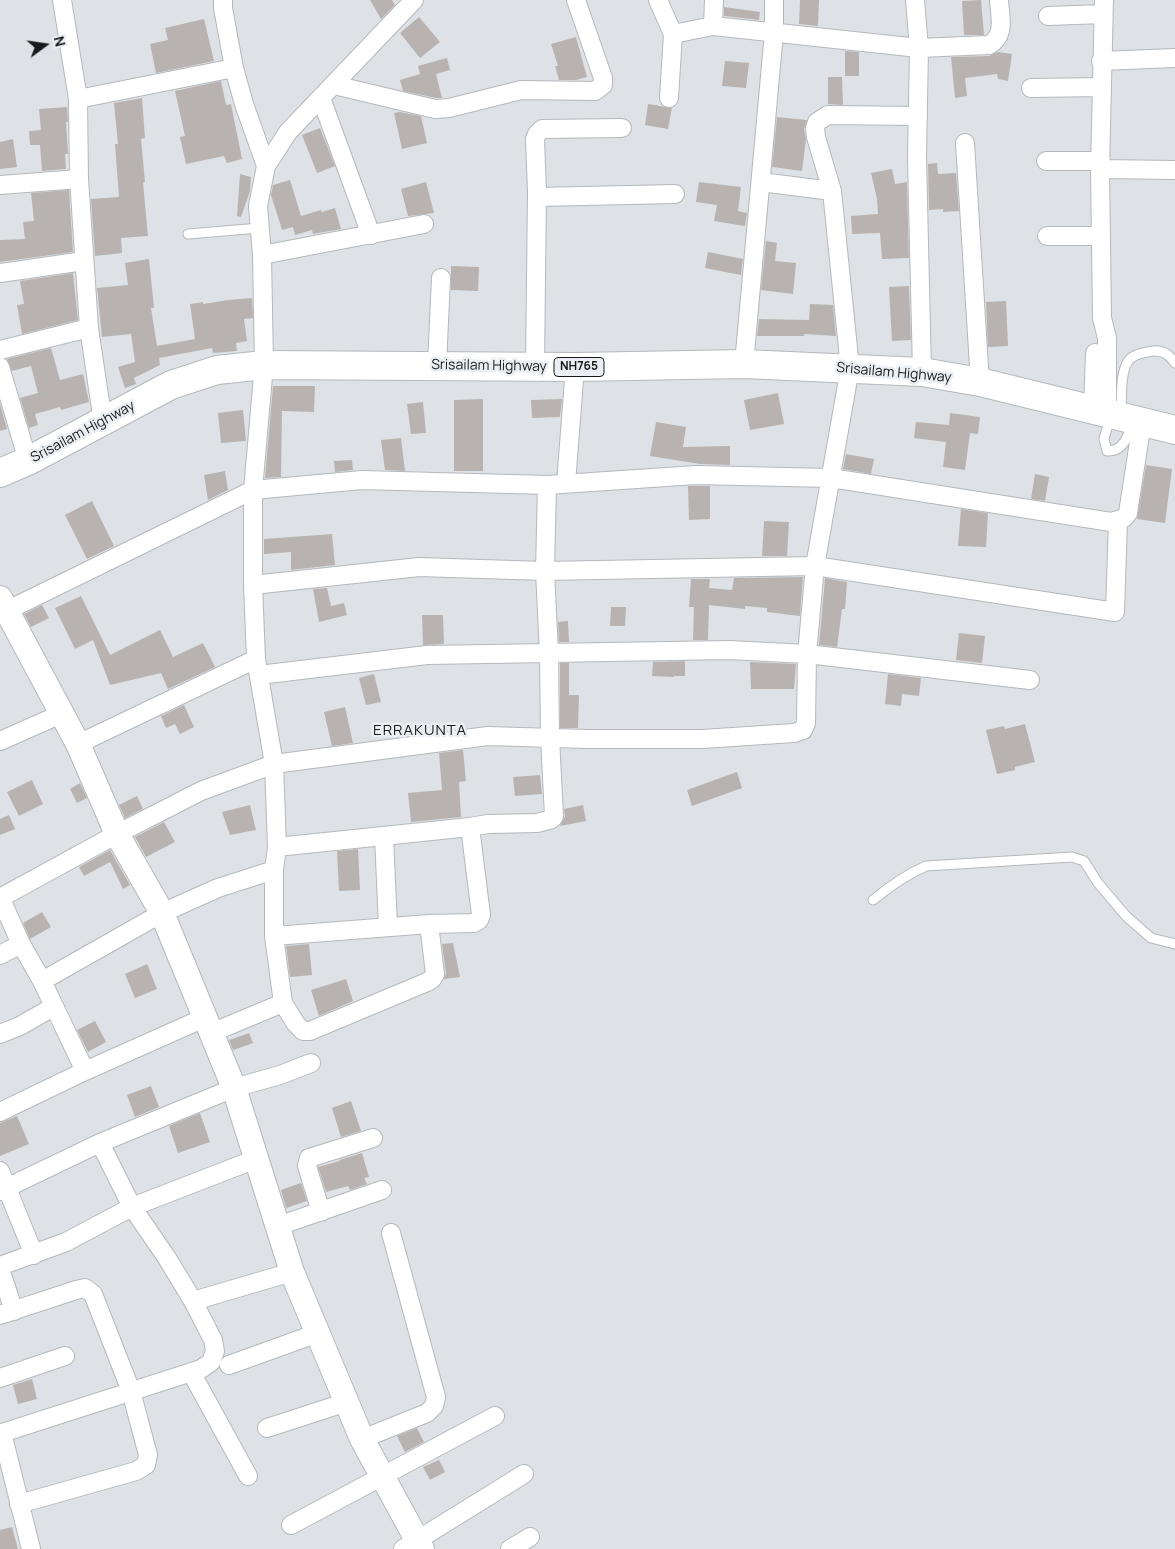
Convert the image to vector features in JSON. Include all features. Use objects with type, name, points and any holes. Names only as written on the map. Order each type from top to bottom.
[{"type":"highway","name":"Srisailam Highway","points":[[0,473],[28,461],[171,385],[217,370],[264,366],[437,365],[575,367],[744,364],[922,372],[980,382],[1118,416],[1174,427]]},
{"type":"street","points":[[62,0],[78,99],[79,179],[89,328],[103,422]]},
{"type":"street","points":[[223,0],[234,68],[244,104],[266,166]]},
{"type":"street","points":[[414,0],[288,132],[266,166],[258,206],[262,255],[264,366],[253,490],[253,585],[257,667],[274,764],[277,847],[274,870],[274,936],[283,1003],[296,1024],[303,1031],[310,1031],[432,979],[435,974],[429,924]]},
{"type":"street","points":[[334,85],[435,108],[449,108],[521,90],[595,91],[603,85],[603,78],[576,0]]},
{"type":"street","points":[[658,0],[673,34],[669,98]]},
{"type":"street","points":[[713,26],[714,0]]},
{"type":"street","points":[[744,364],[774,32],[774,0]]},
{"type":"street","points":[[915,0],[919,48],[917,158],[922,372]]},
{"type":"street","points":[[673,34],[713,26],[919,48],[989,45],[998,39],[1000,33],[999,0]]},
{"type":"street","points":[[524,1474],[414,1546],[362,1439],[292,1272],[234,1088],[162,913],[116,834],[78,744],[2,607],[253,490],[362,480],[547,485],[696,475],[831,478],[1111,522],[1124,518],[1128,513],[1118,416],[1107,338],[1102,318],[1100,165],[1103,7],[1048,16]]},
{"type":"street","points":[[1101,61],[1175,58]]},
{"type":"street","points":[[78,99],[234,68]]},
{"type":"street","points":[[1031,88],[1102,87]]},
{"type":"street","points":[[322,98],[370,235]]},
{"type":"street","points":[[84,1071],[42,982],[2,905],[116,834],[201,791],[274,764],[488,736],[702,739],[799,732],[803,730],[806,723],[807,654],[815,566],[850,368],[832,191],[815,128],[817,122],[822,118],[836,115],[918,116]]},
{"type":"street","points":[[535,366],[537,197],[535,139],[542,129],[622,128]]},
{"type":"street","points":[[965,143],[980,382]]},
{"type":"street","points":[[1046,161],[1175,170]]},
{"type":"street","points":[[0,185],[79,179]]},
{"type":"street","points":[[761,182],[832,191]]},
{"type":"street","points":[[537,197],[675,194]]},
{"type":"street","points":[[262,255],[424,224]]},
{"type":"street","points":[[1047,236],[1101,236]]},
{"type":"street","points":[[0,273],[84,261]]},
{"type":"street","points":[[437,365],[441,278]]},
{"type":"street","points":[[0,350],[89,328]]},
{"type":"street","points":[[0,367],[28,461]]},
{"type":"street","points":[[566,483],[575,367]]},
{"type":"street","points":[[277,847],[488,824],[537,823],[552,819],[554,816],[545,571],[547,485]]},
{"type":"street","points":[[253,585],[419,567],[545,571],[815,566],[1115,612],[1118,521]]},
{"type":"street","points":[[78,744],[257,667],[427,655],[729,650],[807,654],[1030,680]]},
{"type":"street","points":[[0,741],[61,714]]},
{"type":"street","points":[[274,936],[429,924],[474,923],[479,920],[481,915],[470,827]]},
{"type":"street","points":[[384,836],[388,927]]},
{"type":"street","points":[[42,982],[162,913],[218,888],[274,870]]},
{"type":"street","points":[[0,955],[21,944]]},
{"type":"street","points":[[0,1112],[84,1071],[208,1025],[283,1003]]},
{"type":"street","points":[[0,1034],[20,1026],[53,1007]]},
{"type":"street","points":[[4,1190],[100,1143],[234,1088],[311,1064]]},
{"type":"street","points":[[321,1212],[307,1166],[309,1158],[373,1138]]},
{"type":"street","points":[[30,1549],[1,1431],[201,1369],[211,1362],[215,1351],[212,1340],[193,1300],[132,1207],[100,1143]]},
{"type":"street","points":[[19,1504],[136,1471],[146,1465],[148,1455],[131,1392],[93,1294],[85,1288],[7,1313],[0,1268],[66,1242],[132,1207],[256,1159]]},
{"type":"street","points":[[0,1170],[4,1190],[34,1254]]},
{"type":"street","points":[[278,1226],[382,1190]]},
{"type":"street","points":[[362,1439],[427,1413],[434,1406],[436,1397],[391,1233]]},
{"type":"street","points":[[193,1300],[292,1272]]},
{"type":"street","points":[[229,1365],[318,1333]]},
{"type":"street","points":[[0,1378],[65,1356]]},
{"type":"street","points":[[191,1372],[248,1476]]},
{"type":"street","points":[[267,1428],[347,1402]]},
{"type":"street","points":[[291,1526],[495,1416]]},
{"type":"street","points":[[510,1549],[530,1537]]},
{"type":"lane","points":[[188,234],[260,228]]},
{"type":"lane","points":[[1118,416],[1125,365],[1131,358],[1155,351],[1171,356],[1175,363]]},
{"type":"lane","points":[[873,900],[892,884],[926,866],[1072,857],[1084,861],[1098,883],[1126,916],[1151,938],[1175,944]]},
{"type":"building","points":[[370,0],[392,0],[395,5],[381,19]]},
{"type":"building","points":[[800,0],[819,0],[818,26],[799,24]]},
{"type":"building","points":[[981,0],[984,35],[964,35],[962,1]]},
{"type":"building","points":[[724,7],[760,12],[759,20],[724,16]]},
{"type":"building","points":[[419,17],[440,42],[420,58],[400,33]]},
{"type":"building","points":[[204,19],[214,61],[156,73],[150,44],[168,40],[165,28]]},
{"type":"building","points":[[576,37],[587,77],[576,80],[559,80],[555,66],[558,66],[551,44]]},
{"type":"building","points":[[845,51],[859,52],[859,76],[845,76]]},
{"type":"building","points":[[997,52],[1012,54],[1008,81],[998,79],[997,74],[965,78],[967,96],[955,98],[951,57],[989,56]]},
{"type":"building","points":[[447,58],[450,70],[436,74],[442,98],[403,91],[400,80],[420,74],[418,66]]},
{"type":"building","points":[[725,61],[749,63],[746,88],[722,86]]},
{"type":"building","points":[[828,77],[842,77],[843,105],[828,104]]},
{"type":"building","points":[[221,81],[226,105],[231,104],[242,159],[227,163],[224,156],[186,164],[180,137],[185,136],[175,91]]},
{"type":"building","points":[[142,98],[145,138],[141,139],[148,236],[121,238],[122,253],[95,256],[91,199],[119,197],[115,144],[118,144],[114,103]]},
{"type":"building","points":[[648,104],[672,108],[668,129],[645,125]]},
{"type":"building","points":[[67,107],[68,154],[65,154],[66,169],[42,171],[40,145],[30,145],[29,131],[41,130],[39,109]]},
{"type":"building","points":[[400,112],[421,116],[427,143],[402,149],[394,113]]},
{"type":"building","points":[[777,117],[807,120],[804,129],[806,139],[802,171],[772,167]]},
{"type":"building","points":[[320,128],[335,166],[317,173],[302,135]]},
{"type":"building","points":[[13,139],[17,167],[0,169],[0,142]]},
{"type":"building","points":[[937,163],[938,174],[956,173],[959,211],[943,212],[943,209],[929,210],[928,164]]},
{"type":"building","points":[[892,169],[895,184],[907,182],[909,258],[882,259],[880,233],[852,234],[851,216],[878,214],[877,199],[871,173]]},
{"type":"building","points":[[240,174],[251,177],[250,191],[241,217],[237,216]]},
{"type":"building","points":[[290,180],[301,216],[335,208],[341,229],[313,234],[312,230],[295,235],[293,227],[282,230],[271,195],[273,185]]},
{"type":"building","points":[[426,182],[434,213],[408,216],[401,189]]},
{"type":"building","points":[[699,182],[741,187],[738,211],[747,213],[745,226],[714,221],[717,205],[696,202]]},
{"type":"building","points":[[69,190],[73,252],[0,262],[0,240],[25,239],[23,222],[34,221],[31,193]]},
{"type":"building","points":[[766,241],[777,243],[775,261],[796,263],[793,294],[761,290]]},
{"type":"building","points":[[708,252],[743,259],[741,275],[705,268]]},
{"type":"building","points":[[149,259],[154,308],[151,308],[157,346],[195,339],[190,304],[252,298],[253,318],[244,319],[247,341],[236,343],[237,351],[213,353],[212,348],[159,358],[160,365],[134,378],[136,384],[125,388],[118,367],[135,362],[131,334],[102,337],[97,288],[128,285],[125,263]]},
{"type":"building","points":[[451,266],[479,267],[478,291],[451,290]]},
{"type":"building","points":[[73,273],[78,320],[22,334],[17,305],[24,304],[20,281]]},
{"type":"building","points":[[909,286],[911,340],[892,341],[889,287]]},
{"type":"building","points":[[1006,301],[1008,346],[988,347],[986,302]]},
{"type":"building","points":[[810,304],[833,305],[836,336],[804,334],[804,336],[757,336],[759,319],[809,320]]},
{"type":"building","points":[[51,348],[60,380],[83,374],[89,402],[61,410],[60,407],[35,414],[38,425],[29,428],[20,398],[38,393],[31,366],[12,371],[7,359]]},
{"type":"building","points":[[273,386],[315,386],[314,412],[282,411],[281,477],[265,478]]},
{"type":"building","points":[[778,393],[784,424],[750,430],[744,400]]},
{"type":"building","points":[[483,399],[483,471],[454,471],[454,400]]},
{"type":"building","points":[[562,399],[560,417],[532,418],[531,400]]},
{"type":"building","points":[[423,402],[426,433],[411,434],[407,404]]},
{"type":"building","points":[[0,404],[7,429],[0,431]]},
{"type":"building","points":[[243,410],[246,441],[221,443],[218,413]]},
{"type":"building","points":[[950,413],[980,417],[978,434],[970,433],[965,470],[943,467],[946,442],[914,438],[916,422],[949,425]]},
{"type":"building","points":[[656,422],[686,427],[683,447],[730,446],[730,465],[700,464],[650,456]]},
{"type":"building","points":[[401,438],[405,471],[385,470],[381,440]]},
{"type":"building","points":[[846,454],[874,459],[871,474],[843,469]]},
{"type":"building","points":[[352,460],[353,470],[335,472],[334,461]]},
{"type":"building","points":[[1146,465],[1172,469],[1165,523],[1137,519]]},
{"type":"building","points":[[225,471],[228,490],[208,500],[204,475]]},
{"type":"building","points":[[1035,474],[1049,477],[1045,501],[1031,499]]},
{"type":"building","points":[[688,486],[710,486],[710,519],[689,520]]},
{"type":"building","points":[[92,501],[114,546],[87,559],[65,515]]},
{"type":"building","points":[[961,509],[988,513],[986,547],[958,546]]},
{"type":"building","points":[[764,521],[789,522],[787,556],[762,556]]},
{"type":"building","points":[[332,534],[335,565],[291,570],[291,552],[264,554],[264,539]]},
{"type":"building","points":[[803,577],[800,616],[767,612],[767,608],[745,606],[745,609],[709,605],[708,640],[693,640],[694,607],[689,607],[691,579],[710,579],[709,588],[732,590],[734,578]]},
{"type":"building","points":[[825,578],[847,582],[845,609],[842,609],[837,647],[819,645]]},
{"type":"building","points":[[327,588],[331,606],[344,603],[347,615],[319,622],[313,589]]},
{"type":"building","points":[[81,596],[110,655],[160,630],[173,657],[203,643],[215,667],[168,689],[161,673],[110,685],[93,640],[75,649],[55,608]]},
{"type":"building","points":[[42,605],[49,618],[31,627],[24,614]]},
{"type":"building","points":[[611,607],[626,607],[625,626],[610,626]]},
{"type":"building","points":[[422,615],[443,615],[444,644],[423,645]]},
{"type":"building","points":[[568,621],[569,642],[559,642],[558,622]]},
{"type":"building","points":[[959,633],[985,636],[982,663],[956,660]]},
{"type":"building","points":[[685,661],[685,676],[652,676],[653,662]]},
{"type":"building","points":[[750,662],[796,664],[794,689],[751,689]]},
{"type":"building","points":[[560,663],[569,663],[569,695],[579,695],[578,728],[560,728]]},
{"type":"building","points":[[374,674],[381,702],[366,705],[359,678]]},
{"type":"building","points":[[888,674],[921,678],[919,696],[902,694],[901,706],[885,704]]},
{"type":"building","points":[[184,705],[194,727],[180,734],[175,724],[166,728],[161,716]]},
{"type":"building","points":[[345,707],[353,743],[332,746],[324,712]]},
{"type":"building","points":[[1025,724],[1035,762],[1015,767],[1015,770],[997,774],[986,730],[1004,726],[1005,729]]},
{"type":"building","points":[[463,750],[466,781],[459,782],[461,817],[411,822],[408,793],[442,790],[439,753]]},
{"type":"building","points":[[737,772],[742,788],[692,806],[687,790]]},
{"type":"building","points":[[540,775],[542,794],[515,796],[513,777]]},
{"type":"building","points":[[32,780],[43,804],[19,816],[7,792]]},
{"type":"building","points":[[80,783],[87,798],[77,803],[70,789]]},
{"type":"building","points":[[137,796],[143,809],[125,818],[119,805]]},
{"type":"building","points":[[250,805],[256,830],[230,835],[222,812]]},
{"type":"building","points":[[583,805],[586,821],[560,826],[565,816],[564,809]]},
{"type":"building","points":[[9,815],[15,829],[0,835],[0,819]]},
{"type":"building","points":[[164,822],[175,842],[146,857],[135,837]]},
{"type":"building","points":[[358,849],[360,890],[339,891],[337,851]]},
{"type":"building","points":[[110,850],[130,885],[123,889],[110,862],[84,876],[79,867]]},
{"type":"building","points":[[42,912],[51,927],[30,939],[23,923]]},
{"type":"building","points":[[453,943],[460,977],[444,979],[446,973],[442,944]]},
{"type":"building","points":[[309,944],[312,975],[290,977],[286,946]]},
{"type":"building","points":[[147,964],[157,989],[135,998],[125,974]]},
{"type":"building","points":[[346,979],[353,1001],[319,1016],[311,990]]},
{"type":"building","points":[[95,1021],[106,1042],[88,1052],[77,1030]]},
{"type":"building","points":[[249,1033],[253,1043],[233,1050],[229,1040]]},
{"type":"building","points":[[151,1086],[159,1107],[135,1117],[127,1095]]},
{"type":"building","points":[[351,1101],[361,1131],[341,1137],[332,1108]]},
{"type":"building","points":[[200,1113],[210,1142],[178,1153],[169,1126]]},
{"type":"building","points":[[17,1116],[29,1144],[0,1156],[0,1123]]},
{"type":"building","points":[[362,1153],[369,1177],[364,1178],[367,1184],[350,1190],[348,1186],[326,1192],[318,1167]]},
{"type":"building","points":[[301,1183],[307,1201],[286,1208],[281,1190]]},
{"type":"building","points":[[32,1379],[37,1399],[18,1404],[13,1385]]},
{"type":"building","points":[[417,1428],[424,1442],[405,1452],[397,1436]]},
{"type":"building","points":[[439,1460],[445,1472],[430,1480],[423,1467]]},
{"type":"building","points":[[12,1527],[18,1549],[0,1549],[0,1530]]},
{"type":"district","name":"ERRAKUNTA","points":[[420,731]]}]
